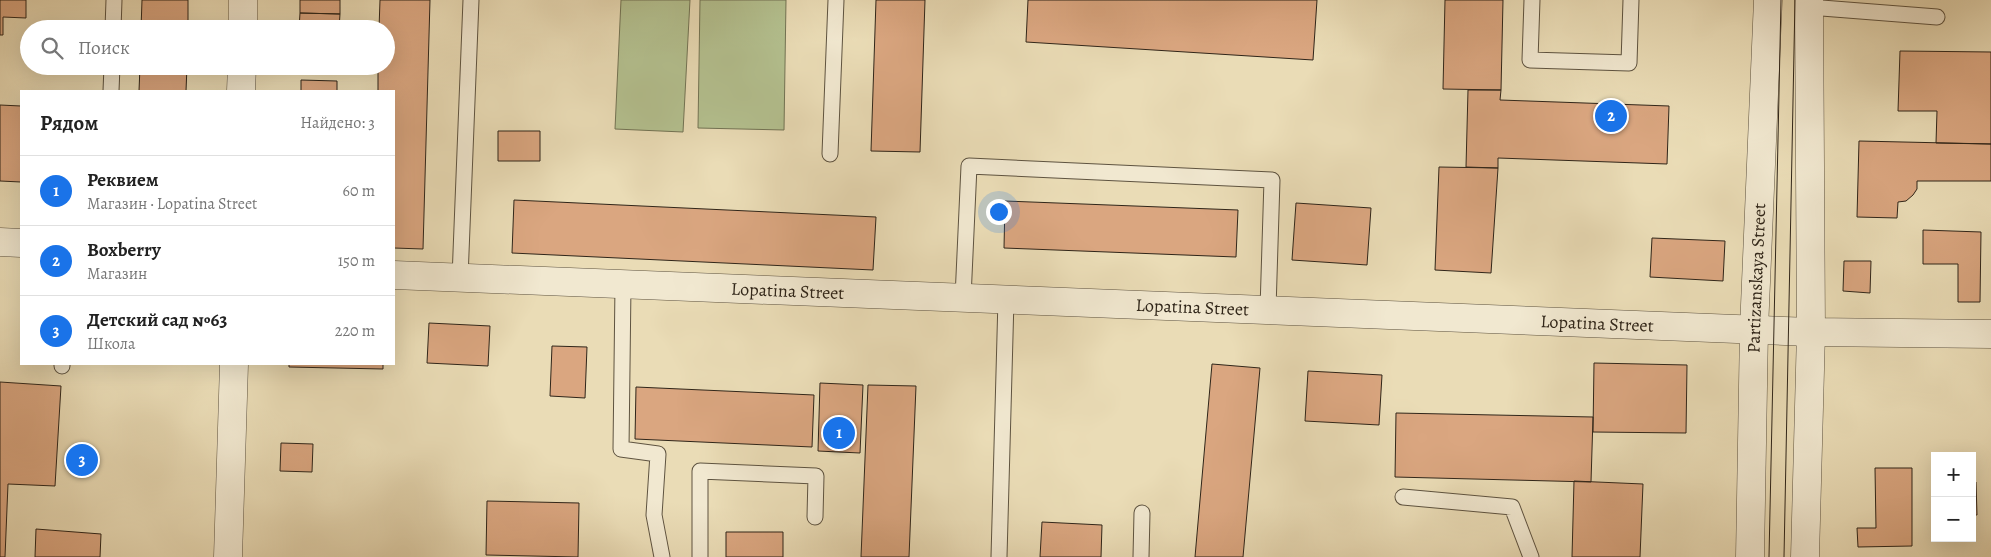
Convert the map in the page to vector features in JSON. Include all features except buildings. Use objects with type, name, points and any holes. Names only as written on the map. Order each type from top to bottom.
[{"type":"street","points":[[243,0],[243,20]]},
{"type":"street","name":"Partizanskaya Street","points":[[1750,557],[1754,329],[1768,0]]},
{"type":"street","points":[[1805,557],[1811,332],[1809,4]]},
{"type":"street","points":[[241,90],[242,75]]},
{"type":"street","points":[[0,242],[20,243]]},
{"type":"street","name":"Lopatina Street","points":[[395,276],[1268,309],[1811,332],[1991,334]]},
{"type":"street","points":[[228,557],[234,365]]},
{"type":"lane","points":[[113,20],[114,0]]},
{"type":"lane","points":[[460,278],[471,0]]},
{"type":"lane","points":[[830,154],[836,0]]},
{"type":"lane","points":[[1532,0],[1530,60],[1629,63],[1632,0]]},
{"type":"lane","points":[[1809,4],[1936,17]]},
{"type":"lane","points":[[111,90],[112,75]]},
{"type":"lane","points":[[963,298],[969,166],[1272,180],[1268,309]]},
{"type":"lane","points":[[623,285],[620,449],[658,454],[654,515],[662,557]]},
{"type":"lane","points":[[999,557],[1006,299]]},
{"type":"lane","points":[[700,557],[700,471],[816,476],[815,517]]},
{"type":"lane","points":[[1402,497],[1512,507],[1531,557]]},
{"type":"lane","points":[[1141,557],[1142,513]]},
{"type":"green space","points":[[621,0],[690,0],[683,132],[615,129]]},
{"type":"green space","points":[[700,0],[786,0],[784,130],[698,128]]},
{"type":"tram line","points":[[1769,557],[1781,0]]},
{"type":"tram line","points":[[1784,557],[1795,0]]},
{"type":"place","name":"Boxberry","points":[[1611,116]]},
{"type":"place","name":"Реквием","points":[[839,433]]},
{"type":"place","name":"Детский сад №63","points":[[82,460]]}]
